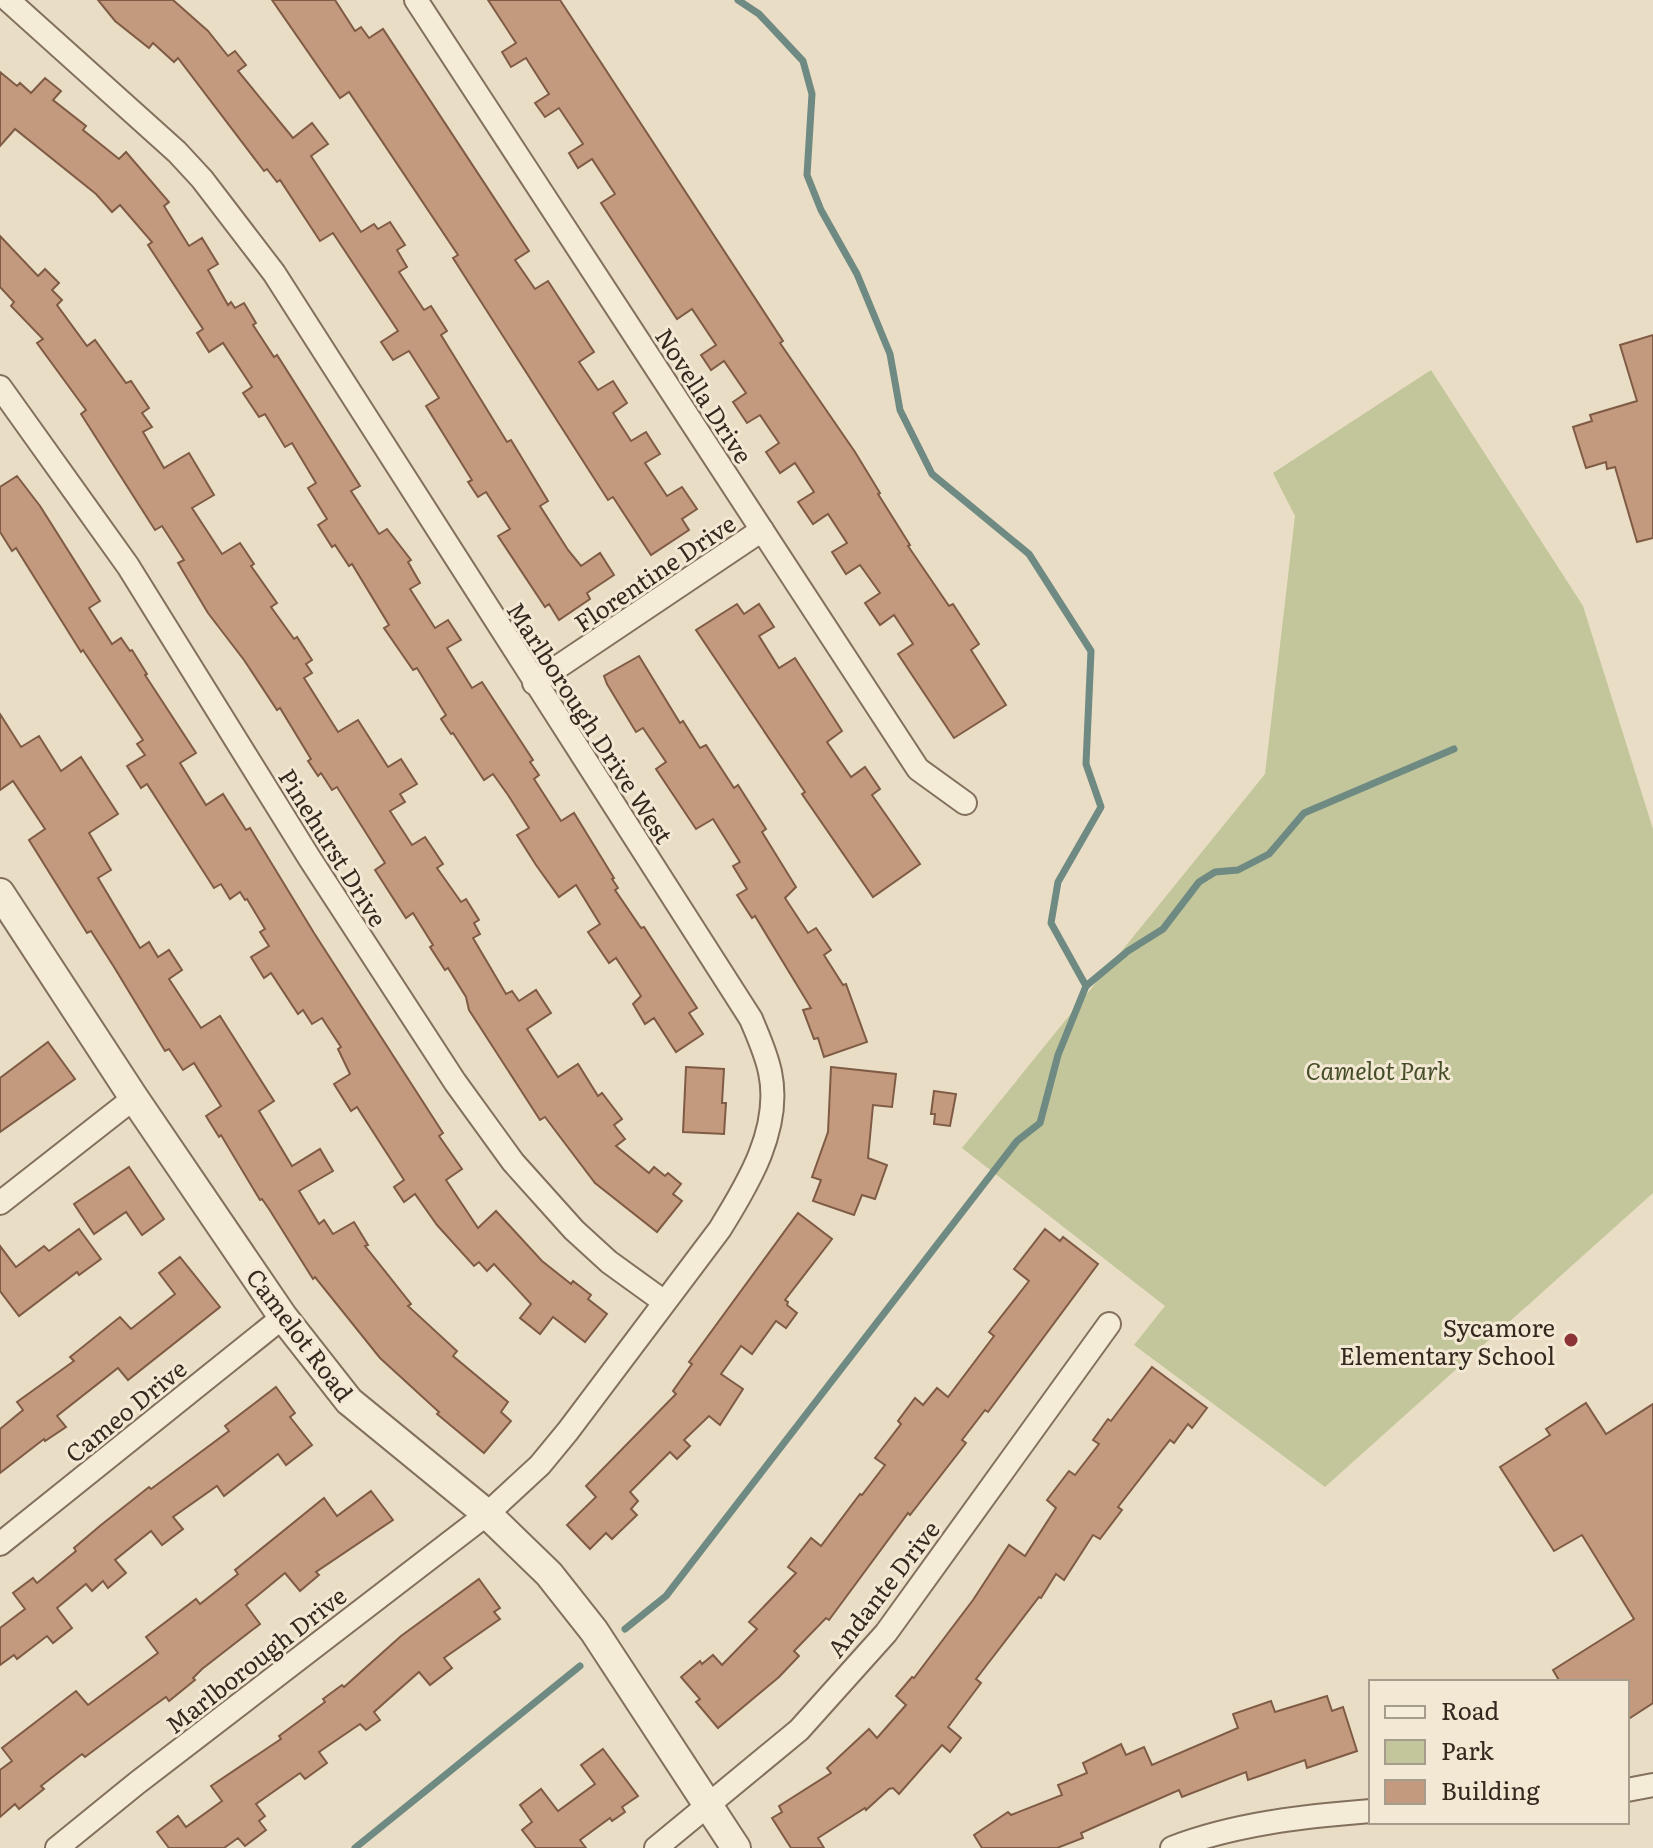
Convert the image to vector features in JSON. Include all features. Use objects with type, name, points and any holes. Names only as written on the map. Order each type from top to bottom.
[{"type":"street","name":"Marlborough Drive West","points":[[8,0],[110,89],[202,179],[274,273],[751,1019],[771,1075],[772,1102],[768,1128],[741,1195],[720,1229],[568,1431],[540,1465],[487,1514]]},
{"type":"street","name":"Novella Drive","points":[[416,0],[918,769],[965,803]]},
{"type":"street","name":"Pinehurst Drive","points":[[0,387],[128,566],[310,859],[463,1094],[513,1162],[574,1230],[609,1262],[663,1301]]},
{"type":"street","name":"Florentine Drive","points":[[534,683],[762,530]]},
{"type":"street","name":"Camelot Road","points":[[0,893],[283,1317],[349,1401],[487,1514],[549,1574],[594,1631],[736,1848]]},
{"type":"street","points":[[0,1203],[134,1098]]},
{"type":"street","name":"Cameo Drive","points":[[0,1544],[283,1317]]},
{"type":"street","name":"Andante Drive","points":[[656,1848],[799,1730],[886,1633],[1109,1324]]},
{"type":"street","name":"Marlborough Drive","points":[[57,1848],[487,1514]]},
{"type":"street","points":[[1629,1790],[1653,1785]]},
{"type":"street","points":[[1172,1848],[1200,1837],[1318,1815],[1369,1811]]},
{"type":"green space","name":"Camelot Park","points":[[1431,370],[1583,606],[1653,829],[1653,1193],[1325,1487],[1134,1345],[1165,1306],[962,1148],[1265,774],[1295,516],[1273,473]]},
{"type":"building","points":[[98,0],[173,0],[208,31],[228,56],[235,51],[246,65],[238,71],[293,138],[312,123],[328,144],[311,156],[361,232],[374,224],[378,229],[390,222],[405,245],[397,250],[407,267],[399,272],[424,310],[431,306],[447,331],[441,335],[507,442],[511,440],[548,501],[540,506],[568,550],[581,566],[600,553],[614,575],[587,593],[590,599],[559,620],[549,604],[545,607],[498,536],[510,529],[486,492],[478,497],[468,482],[472,480],[426,406],[439,398],[409,351],[393,360],[381,342],[398,331],[333,233],[320,241],[280,180],[277,182],[267,169],[264,171],[178,58],[174,62],[153,43],[149,48],[115,21]]},
{"type":"building","points":[[272,0],[335,0],[355,31],[361,27],[369,38],[383,29],[529,251],[515,260],[535,289],[548,281],[594,352],[579,362],[598,390],[613,381],[627,403],[613,413],[631,441],[646,432],[660,454],[645,463],[667,496],[682,487],[697,509],[682,519],[689,530],[651,555],[613,497],[608,500],[453,258],[458,255],[349,92],[340,98]]},
{"type":"building","points":[[488,0],[560,0],[783,341],[780,343],[855,452],[908,546],[949,606],[953,604],[979,644],[971,650],[1006,705],[954,738],[898,654],[913,644],[894,615],[880,625],[865,603],[880,593],[860,565],[846,574],[832,552],[847,543],[828,514],[813,524],[798,502],[814,492],[795,463],[780,473],[766,452],[779,443],[760,415],[747,423],[733,402],[746,393],[724,361],[711,370],[701,355],[716,345],[692,309],[677,319],[601,203],[615,194],[592,159],[578,168],[569,153],[583,144],[559,108],[545,117],[535,103],[549,94],[526,58],[511,67],[502,52],[516,43]]},
{"type":"building","points":[[0,72],[31,93],[45,78],[61,91],[53,100],[86,126],[83,130],[119,159],[126,152],[169,202],[164,206],[189,246],[202,238],[218,264],[208,270],[228,305],[231,302],[235,308],[244,303],[256,323],[253,325],[274,357],[277,355],[360,486],[351,491],[379,534],[387,529],[411,560],[408,562],[420,583],[410,589],[435,628],[448,620],[461,640],[447,648],[472,688],[482,682],[533,760],[530,762],[539,775],[534,779],[561,821],[574,813],[614,878],[618,888],[615,890],[641,928],[644,927],[697,1008],[689,1013],[703,1034],[676,1052],[654,1018],[645,1024],[633,1004],[641,996],[616,958],[609,963],[588,932],[600,924],[576,885],[559,897],[536,865],[517,835],[529,828],[508,795],[493,774],[484,780],[451,734],[441,719],[446,715],[417,668],[413,670],[384,628],[389,625],[352,564],[349,566],[335,545],[332,547],[318,525],[327,519],[308,488],[316,483],[292,443],[285,447],[265,414],[259,417],[243,393],[252,387],[223,343],[209,352],[197,333],[203,329],[148,245],[152,242],[120,205],[112,212],[96,194],[15,129],[0,146]]},
{"type":"building","points":[[0,236],[38,276],[45,269],[59,283],[52,290],[62,300],[57,305],[87,346],[95,340],[126,383],[131,381],[149,408],[142,413],[152,427],[143,432],[164,468],[189,453],[214,495],[192,508],[222,554],[240,543],[254,564],[251,566],[277,603],[271,607],[312,660],[306,664],[312,673],[304,678],[338,732],[358,720],[388,767],[401,759],[417,784],[400,794],[405,802],[390,811],[412,845],[425,837],[443,864],[437,868],[461,902],[466,899],[479,920],[474,923],[480,934],[473,938],[506,994],[512,991],[519,1001],[536,990],[551,1013],[527,1029],[558,1077],[578,1064],[598,1096],[602,1093],[622,1119],[614,1125],[625,1139],[616,1146],[649,1173],[654,1167],[681,1184],[673,1194],[682,1201],[657,1232],[595,1183],[545,1117],[540,1120],[469,1010],[466,997],[448,968],[445,970],[430,947],[433,945],[413,913],[406,918],[375,870],[385,863],[337,787],[332,790],[321,773],[318,776],[280,708],[277,710],[208,613],[178,563],[184,560],[162,526],[155,530],[81,414],[86,410],[37,343],[43,339],[11,306],[14,302],[0,287]]},
{"type":"building","points":[[1653,335],[1653,538],[1637,542],[1615,467],[1607,469],[1606,462],[1586,468],[1573,427],[1592,421],[1590,415],[1637,401],[1620,345]]},
{"type":"building","points":[[17,476],[40,506],[100,601],[89,608],[112,644],[121,638],[132,650],[196,753],[180,763],[206,805],[223,794],[246,830],[250,828],[443,1133],[439,1136],[462,1169],[446,1180],[478,1228],[496,1211],[542,1261],[591,1295],[588,1299],[607,1314],[585,1342],[553,1317],[540,1334],[520,1318],[531,1304],[494,1264],[487,1271],[479,1262],[474,1266],[437,1225],[415,1194],[404,1202],[394,1187],[404,1180],[357,1107],[351,1111],[334,1084],[350,1074],[338,1049],[341,1047],[322,1018],[312,1024],[303,1010],[298,1014],[271,973],[264,978],[251,957],[269,946],[260,932],[265,929],[240,892],[230,899],[221,884],[214,888],[147,784],[141,788],[127,766],[145,755],[137,744],[143,740],[83,650],[81,652],[16,548],[12,551],[0,532],[0,487]]},
{"type":"building","points":[[737,604],[744,614],[759,604],[774,627],[759,636],[779,668],[795,658],[842,731],[827,742],[851,777],[865,767],[880,789],[872,795],[920,864],[873,897],[696,630]]},
{"type":"building","points":[[639,656],[680,723],[683,721],[700,748],[706,745],[734,788],[738,785],[766,829],[762,832],[796,887],[785,898],[808,933],[816,928],[831,950],[824,955],[843,985],[846,984],[867,1042],[824,1057],[803,1010],[811,1008],[755,916],[752,918],[737,895],[747,889],[733,866],[740,862],[713,819],[696,829],[656,769],[666,762],[643,728],[636,732],[607,684],[604,676]]},
{"type":"building","points":[[0,714],[21,747],[39,736],[61,771],[81,757],[118,814],[89,833],[111,870],[98,878],[140,948],[149,942],[158,957],[169,950],[182,970],[169,979],[201,1028],[220,1016],[274,1101],[259,1111],[292,1166],[320,1149],[333,1171],[299,1191],[319,1224],[324,1220],[333,1234],[354,1222],[368,1245],[365,1246],[411,1304],[408,1306],[457,1351],[453,1356],[508,1402],[501,1412],[511,1421],[484,1453],[437,1414],[439,1412],[380,1358],[315,1277],[313,1279],[269,1209],[260,1200],[206,1116],[221,1106],[194,1063],[183,1070],[169,1049],[165,1051],[91,931],[87,933],[29,840],[45,829],[13,781],[0,790]]},
{"type":"building","points":[[48,1042],[75,1079],[0,1132],[0,1078]]},
{"type":"building","points":[[686,1067],[724,1069],[724,1134],[683,1132]]},
{"type":"building","points":[[831,1067],[896,1074],[892,1107],[873,1105],[868,1158],[887,1165],[875,1199],[862,1195],[854,1215],[813,1201],[821,1180],[812,1177],[828,1132]]},
{"type":"building","points":[[934,1091],[956,1094],[950,1126],[934,1124],[935,1114],[931,1114]]},
{"type":"building","points":[[129,1167],[164,1219],[142,1235],[126,1212],[94,1234],[74,1204]]},
{"type":"building","points":[[798,1213],[832,1239],[785,1300],[797,1313],[786,1328],[776,1321],[752,1354],[741,1346],[721,1374],[743,1389],[720,1425],[709,1416],[684,1440],[690,1446],[677,1459],[670,1452],[630,1492],[638,1501],[631,1509],[637,1515],[612,1539],[606,1533],[590,1549],[567,1525],[596,1497],[586,1486],[676,1394],[673,1391],[692,1364],[689,1362]]},
{"type":"building","points":[[79,1229],[101,1259],[79,1275],[77,1272],[19,1316],[0,1291],[0,1246],[16,1267],[44,1246],[49,1251]]},
{"type":"building","points":[[1045,1229],[1060,1241],[1063,1237],[1098,1264],[988,1412],[985,1410],[962,1440],[966,1443],[910,1515],[908,1513],[829,1620],[826,1618],[794,1651],[799,1656],[779,1677],[718,1728],[696,1702],[700,1699],[681,1677],[700,1661],[702,1664],[713,1655],[722,1665],[757,1629],[749,1622],[796,1573],[788,1567],[811,1538],[821,1546],[885,1465],[875,1458],[901,1424],[898,1421],[915,1398],[923,1405],[937,1388],[948,1397],[994,1336],[989,1332],[1029,1281],[1014,1269]]},
{"type":"building","points":[[180,1257],[220,1307],[128,1380],[118,1368],[57,1416],[66,1427],[44,1439],[0,1473],[0,1429],[23,1410],[17,1402],[74,1361],[70,1357],[120,1317],[131,1329],[175,1294],[159,1273]]},
{"type":"building","points":[[1152,1367],[1207,1408],[1192,1428],[1188,1424],[1174,1443],[1170,1440],[1118,1507],[1122,1510],[1100,1539],[1093,1535],[1064,1580],[1056,1574],[1041,1598],[976,1679],[981,1683],[948,1727],[961,1738],[950,1752],[942,1745],[899,1794],[893,1788],[889,1789],[866,1810],[818,1838],[824,1848],[791,1848],[772,1818],[782,1812],[779,1806],[831,1773],[827,1768],[869,1729],[877,1738],[906,1705],[896,1696],[914,1678],[973,1600],[1009,1545],[1025,1556],[1056,1508],[1047,1500],[1069,1471],[1075,1475],[1099,1444],[1093,1440]]},
{"type":"building","points":[[276,1387],[295,1413],[290,1417],[312,1445],[286,1465],[278,1454],[224,1496],[217,1486],[173,1517],[183,1529],[162,1545],[151,1531],[115,1560],[126,1573],[108,1588],[103,1581],[92,1591],[86,1584],[57,1608],[72,1628],[53,1643],[47,1636],[17,1659],[14,1655],[0,1665],[0,1628],[25,1609],[13,1593],[33,1578],[37,1583],[76,1551],[74,1548],[101,1525],[229,1431],[225,1426]]},
{"type":"building","points":[[1586,1403],[1606,1434],[1653,1404],[1653,1703],[1629,1719],[1629,1680],[1559,1680],[1553,1670],[1634,1619],[1582,1535],[1554,1551],[1500,1467],[1550,1435],[1546,1429]]},
{"type":"building","points":[[371,1491],[393,1520],[316,1572],[319,1575],[300,1591],[285,1573],[246,1605],[260,1624],[202,1669],[193,1678],[195,1680],[169,1701],[166,1697],[85,1757],[82,1754],[41,1786],[44,1789],[19,1809],[15,1804],[0,1817],[0,1770],[12,1761],[2,1748],[76,1691],[88,1705],[158,1653],[146,1637],[196,1599],[200,1604],[238,1574],[235,1570],[324,1498],[337,1516]]},
{"type":"building","points":[[479,1579],[500,1608],[494,1612],[500,1619],[444,1658],[452,1668],[430,1685],[419,1672],[374,1712],[380,1720],[366,1730],[360,1724],[319,1752],[327,1763],[305,1779],[300,1773],[256,1804],[265,1816],[259,1821],[266,1830],[245,1846],[238,1838],[224,1848],[169,1848],[157,1832],[178,1816],[186,1827],[222,1801],[211,1786],[281,1739],[279,1736],[325,1702],[323,1699],[342,1685],[344,1687],[401,1636]]},
{"type":"building","points":[[1327,1696],[1332,1711],[1343,1707],[1357,1751],[1307,1768],[1305,1760],[1248,1780],[1246,1772],[1182,1797],[1179,1790],[1081,1833],[1083,1838],[1057,1848],[982,1848],[974,1835],[1008,1812],[1011,1815],[1062,1795],[1058,1785],[1087,1773],[1083,1763],[1121,1744],[1126,1755],[1144,1747],[1152,1765],[1238,1728],[1233,1714],[1271,1701],[1275,1712]]},
{"type":"building","points":[[603,1749],[638,1796],[622,1807],[625,1812],[612,1821],[610,1818],[580,1840],[586,1848],[536,1848],[522,1830],[532,1822],[520,1805],[541,1789],[558,1811],[595,1784],[581,1765]]},
{"type":"waterway","points":[[625,1629],[666,1596],[1017,1141],[1040,1123],[1058,1055],[1086,986],[1051,923],[1058,882],[1101,807],[1086,764],[1091,651],[1029,554],[932,474],[900,410],[890,354],[857,274],[821,210],[807,175],[812,94],[803,61],[759,14],[738,0]]},
{"type":"waterway","points":[[1086,986],[1128,951],[1163,929],[1199,882],[1215,872],[1238,870],[1269,854],[1304,813],[1454,749]]},
{"type":"waterway","points":[[355,1848],[580,1666]]},
{"type":"place","name":"Sycamore Elementary School","points":[[1571,1340]]}]
